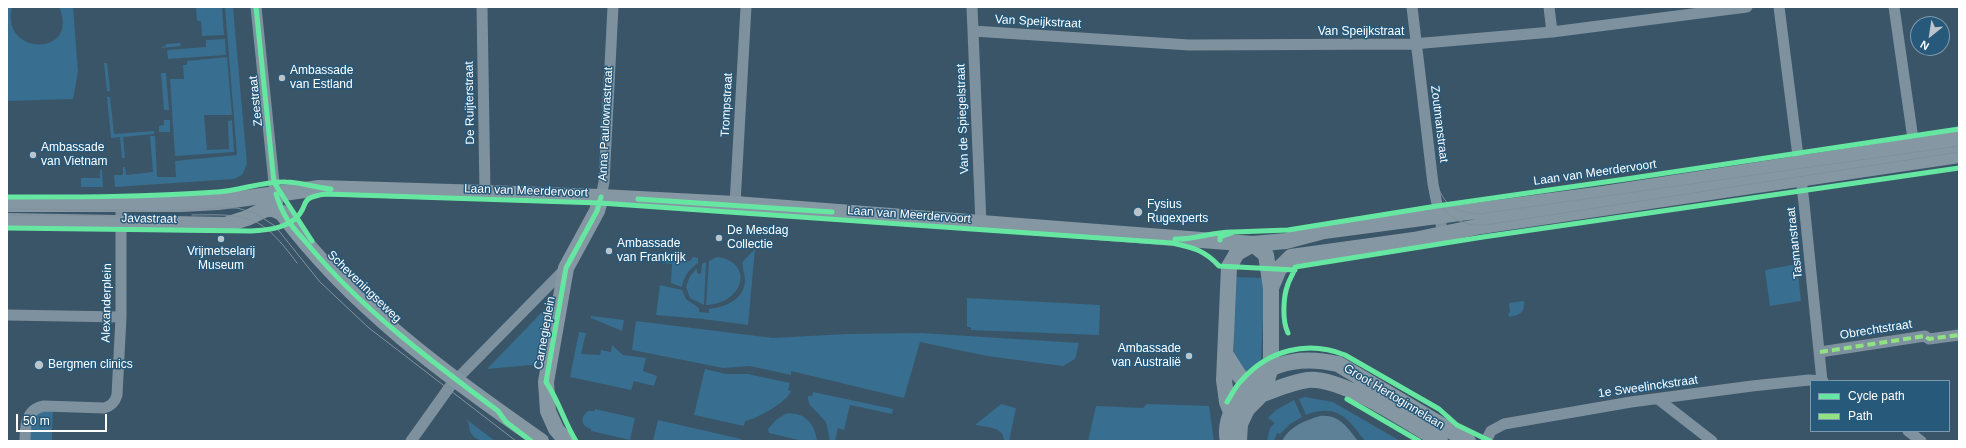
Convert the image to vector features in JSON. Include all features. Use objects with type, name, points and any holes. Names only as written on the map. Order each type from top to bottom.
[{"type":"street","name":"Zeestraat","points":[[256,7],[276,194]]},
{"type":"street","name":"De Ruijterstraat","points":[[482,7],[485,193]]},
{"type":"street","name":"Anna Paulownastraat","points":[[411,441],[441,398],[457,380],[566,268],[597,211],[604,182],[613,7]]},
{"type":"street","name":"Trompstraat","points":[[735,204],[746,7]]},
{"type":"street","name":"Van de Spiegelstraat","points":[[972,7],[981,224]]},
{"type":"street","name":"Zoutmanstraat","points":[[1412,7],[1438,216],[1443,234]]},
{"type":"street","points":[[1550,7],[1552,32]]},
{"type":"street","name":"Van Speijkstraat","points":[[973,31],[1189,45],[1416,44],[1552,32],[1747,7]]},
{"type":"street","name":"Tasmanstraat","points":[[1779,7],[1800,170],[1823,380]]},
{"type":"street","points":[[1894,7],[1914,146]]},
{"type":"street","name":"Laan van Meerdervoort","points":[[1271,288],[1279,269],[1291,257],[1414,240],[1481,226],[1800,170],[1914,146],[1959,139]]},
{"type":"street","name":"Laan van Meerdervoort","points":[[276,194],[319,188],[601,197],[735,204],[981,224],[1186,239],[1220,240],[1253,244],[1286,241],[1324,231],[1603,194],[1800,170],[1959,155]]},
{"type":"street","name":"Javastraat","points":[[7,204],[181,204],[218,202],[276,194]]},
{"type":"street","name":"Scheveningseweg","points":[[276,194],[282,213],[325,266],[382,321],[457,380]]},
{"type":"street","name":"Alexanderplein","points":[[25,441],[27,421],[30,412],[37,407],[110,407],[115,402],[117,395],[121,317],[121,204]]},
{"type":"street","name":"Javastraat","points":[[7,221],[225,225],[247,218],[266,209],[274,208],[282,213]]},
{"type":"street","points":[[1231,412],[1227,402],[1224,380],[1229,267],[1238,253],[1253,244],[1266,254],[1271,288],[1271,368]]},
{"type":"street","name":"Carnegieplein","points":[[566,268],[546,382],[546,399],[550,419],[566,441]]},
{"type":"street","points":[[7,315],[121,317]]},
{"type":"street","name":"Obrechtstraat","points":[[1820,352],[1925,336],[1929,339],[1959,335]]},
{"type":"street","points":[[1226,355],[1256,392]]},
{"type":"street","name":"Groot Hertoginnelaan","points":[[1440,441],[1362,395],[1339,385],[1309,380],[1256,392],[1258,376],[1271,368],[1290,361],[1324,360],[1338,364],[1468,441]]},
{"type":"street","points":[[457,380],[541,441]]},
{"type":"street","name":"1e Sweelinckstraat","points":[[1486,441],[1491,431],[1504,424],[1658,399],[1752,386],[1810,382]]},
{"type":"street","points":[[1228,441],[1228,423],[1231,412],[1256,392]]},
{"type":"street","points":[[1239,441],[1240,424],[1256,392]]},
{"type":"street","points":[[1658,399],[1712,441]]},
{"type":"street","points":[[1909,432],[1921,441]]},
{"type":"shaded area","points":[[7,7],[12,7],[11,23],[17,35],[27,42],[39,44],[51,42],[59,35],[63,23],[59,7],[73,7],[78,72],[73,99],[7,101]]},
{"type":"shaded area","points":[[222,7],[224,35],[202,36],[201,21],[197,21],[196,8]]},
{"type":"shaded area","points":[[225,7],[233,7],[247,164],[242,175],[234,179],[115,187],[114,175],[123,175],[123,167],[125,167],[126,175],[153,172],[150,136],[155,136],[157,177],[176,177],[175,161],[237,155]]},
{"type":"shaded area","points":[[225,39],[226,55],[168,59],[167,50],[206,47],[206,40]]},
{"type":"shaded area","points":[[180,43],[181,46],[162,48],[166,46],[166,44]]},
{"type":"shaded area","points":[[227,57],[232,115],[204,115],[207,150],[229,149],[228,121],[232,120],[234,152],[175,156],[170,79],[184,79],[183,65],[187,65],[187,61]]},
{"type":"shaded area","points":[[104,63],[107,63],[110,91],[107,91]]},
{"type":"shaded area","points":[[161,73],[166,73],[169,110],[164,110]]},
{"type":"shaded area","points":[[107,97],[110,97],[114,134],[154,131],[154,134],[123,137],[125,158],[122,158],[120,137],[111,138]]},
{"type":"shaded area","points":[[164,120],[170,120],[170,132],[159,132],[159,126],[164,125]]},
{"type":"shaded area","points":[[100,170],[102,170],[103,187],[81,187],[81,178],[100,178]]},
{"type":"shaded area","points":[[755,249],[748,325],[656,315],[660,285],[682,290],[686,299],[699,308],[699,312],[709,313],[709,309],[728,304],[733,301],[742,292],[744,287],[745,280],[742,266],[743,261]]},
{"type":"shaded area","points":[[666,256],[672,260],[675,256],[681,257],[683,261],[690,261],[693,257],[698,258],[698,263],[687,273],[682,287],[671,283],[672,264],[664,263]]},
{"type":"shaded area","points":[[717,257],[729,260],[737,266],[740,274],[740,282],[736,291],[729,298],[719,303],[706,305],[709,261]]},
{"type":"shaded area","points":[[706,262],[704,305],[690,298],[686,287],[690,276],[697,268],[697,273],[701,274],[702,264]]},
{"type":"shaded area","points":[[1797,264],[1801,301],[1770,306],[1765,270]]},
{"type":"shaded area","points":[[1233,277],[1265,278],[1261,360],[1243,375],[1234,355]]},
{"type":"shaded area","points":[[967,298],[1100,305],[1099,335],[971,330],[971,327],[967,327]]},
{"type":"shaded area","points":[[1524,301],[1523,311],[1509,317],[1509,303]]},
{"type":"shaded area","points":[[544,310],[549,310],[551,314],[542,364],[487,369]]},
{"type":"shaded area","points":[[591,316],[624,320],[622,331],[591,318]]},
{"type":"shaded area","points":[[636,321],[773,338],[847,334],[921,333],[1079,343],[1075,359],[1063,366],[987,356],[920,342],[904,398],[791,371],[791,375],[750,366],[723,368],[632,350]]},
{"type":"shaded area","points":[[579,332],[586,333],[581,354],[600,355],[601,350],[611,352],[612,345],[623,355],[646,358],[643,371],[657,376],[654,386],[634,381],[631,390],[570,377]]},
{"type":"shaded area","points":[[705,369],[726,374],[748,374],[790,383],[788,390],[791,391],[778,405],[757,417],[745,421],[744,426],[694,415]]},
{"type":"shaded area","points":[[813,392],[893,409],[892,414],[850,405],[844,430],[838,428],[835,441],[830,441],[826,422],[810,405],[808,400],[808,396],[812,396]]},
{"type":"shaded area","points":[[1305,397],[1333,402],[1400,441],[1365,441],[1347,420],[1333,412],[1316,412],[1306,415],[1299,399]]},
{"type":"shaded area","points":[[1294,400],[1302,417],[1290,424],[1280,434],[1277,433],[1274,441],[1267,441],[1270,428],[1275,423],[1268,418],[1276,410]]},
{"type":"shaded area","points":[[1001,404],[1016,408],[1009,441],[1004,441],[1001,433],[994,428],[975,425]]},
{"type":"shaded area","points":[[1147,404],[1209,406],[1214,441],[1088,441],[1096,406],[1143,408]]},
{"type":"shaded area","points":[[53,406],[52,441],[25,441],[30,412]]},
{"type":"shaded area","points":[[595,409],[635,418],[630,440],[591,431],[591,429],[585,426],[582,421],[583,416],[588,411],[595,411]]},
{"type":"shaded area","points":[[785,414],[798,414],[803,416],[814,429],[817,441],[803,441],[769,433],[768,429],[776,420]]},
{"type":"shaded area","points":[[1320,416],[1332,417],[1342,422],[1358,441],[1282,441],[1293,428]]},
{"type":"shaded area","points":[[466,419],[495,441],[480,440],[474,437],[470,431]]},
{"type":"shaded area","points":[[658,420],[741,439],[741,441],[653,441]]},
{"type":"tram line","points":[[1409,7],[1430,182],[1433,192],[1443,208],[1456,219],[1465,223],[1485,225],[1959,152]]},
{"type":"tram line","points":[[1435,176],[1441,193],[1449,204],[1462,211],[1479,214],[1959,146]]},
{"type":"tram line","points":[[7,209],[170,211],[237,208],[255,213],[275,226],[320,282],[369,328],[516,441]]},
{"type":"tram line","points":[[7,215],[154,216]]},
{"type":"tram line","points":[[192,215],[228,215],[242,217],[264,226],[285,247],[297,263]]},
{"type":"marked path","points":[[1820,352],[1925,336],[1929,339],[1959,335]]},
{"type":"cycle path","points":[[256,7],[274,183]]},
{"type":"cycle path","points":[[1220,240],[1220,237],[1234,232],[1288,230],[1437,206],[1959,129]]},
{"type":"cycle path","points":[[1288,333],[1284,316],[1284,302],[1286,289],[1295,267],[1483,237],[1959,168]]},
{"type":"cycle path","points":[[7,197],[191,194],[234,190],[277,182],[298,183],[331,189]]},
{"type":"cycle path","points":[[275,184],[312,241]]},
{"type":"cycle path","points":[[276,194],[282,210],[294,228],[353,293],[423,354],[498,411],[506,422],[531,441]]},
{"type":"cycle path","points":[[7,228],[263,230],[285,225],[300,214],[307,200],[326,194],[600,203],[1172,243],[1198,250],[1208,256],[1219,266],[1295,270]]},
{"type":"cycle path","points":[[576,441],[546,382],[566,268],[597,211],[601,197]]},
{"type":"cycle path","points":[[638,199],[832,212]]},
{"type":"cycle path","points":[[1175,239],[1234,232]]},
{"type":"cycle path","points":[[1227,402],[1239,383],[1252,370],[1263,362],[1276,355],[1289,351],[1303,348],[1317,348],[1345,355],[1439,409],[1457,425],[1490,441]]},
{"type":"cycle path","points":[[1347,399],[1419,441]]},
{"type":"place","name":"Ambassade van Estland","points":[[282,78]]},
{"type":"place","name":"Ambassade van Vietnam","points":[[33,155]]},
{"type":"place","name":"Fysius Rugexperts","points":[[1138,212]]},
{"type":"place","name":"De Mesdag Collectie","points":[[719,238]]},
{"type":"place","name":"Vrijmetselarij Museum","points":[[221,239]]},
{"type":"place","name":"Ambassade van Frankrijk","points":[[609,251]]},
{"type":"place","name":"Ambassade van Australië","points":[[1189,356]]},
{"type":"place","name":"Bergmen clinics","points":[[39,365]]}]
